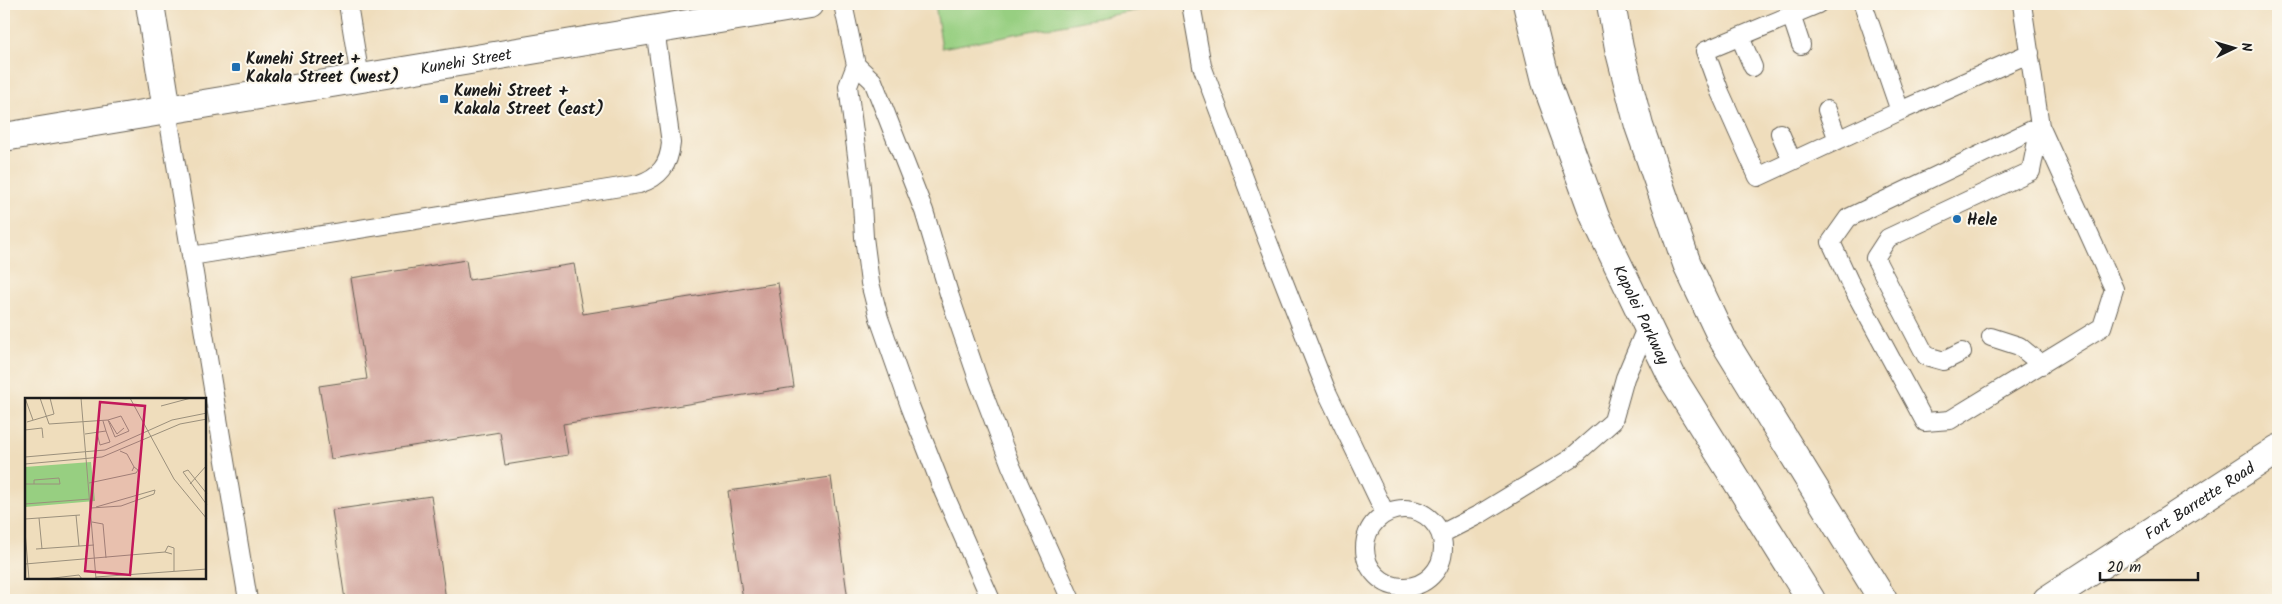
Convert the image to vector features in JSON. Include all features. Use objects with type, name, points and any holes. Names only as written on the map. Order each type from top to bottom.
[{"type":"main road","points":[[150,4],[167,110]]},
{"type":"main road","name":"Kunehi Street","points":[[4,137],[810,4]]},
{"type":"main road","name":"Kapolei Parkway","points":[[1527,4],[1547,85],[1595,217],[1647,326],[1672,377],[1812,600]]},
{"type":"main road","points":[[1611,4],[1619,48],[1639,126],[1687,264],[1722,338],[1882,600]]},
{"type":"main road","name":"Fort Barrette Road","points":[[2053,598],[2278,449]]},
{"type":"lane","points":[[348,4],[360,78]]},
{"type":"lane","points":[[843,4],[856,65],[848,86],[861,187],[864,237],[870,283],[879,318],[910,406],[944,493],[991,600]]},
{"type":"lane","points":[[1191,4],[1202,66],[1266,239],[1326,392],[1385,513]]},
{"type":"lane","points":[[1818,4],[1705,51],[1720,92],[1758,177],[1900,110],[2030,53]]},
{"type":"lane","points":[[1863,4],[1900,110]]},
{"type":"lane","points":[[2022,4],[2040,126],[2114,289],[2102,327],[1950,420],[1925,422],[1849,280],[1831,242],[1848,218],[2040,126]]},
{"type":"lane","points":[[1791,15],[1801,44]]},
{"type":"lane","points":[[191,256],[640,184],[649,181],[664,168],[670,157],[671,143],[655,30]]},
{"type":"lane","points":[[1740,37],[1753,68]]},
{"type":"lane","points":[[856,65],[873,81],[924,211],[950,297],[979,382],[1011,466],[1071,600]]},
{"type":"lane","points":[[167,110],[248,600]]},
{"type":"lane","points":[[1827,110],[1838,140]]},
{"type":"lane","points":[[1962,352],[1944,361],[1926,356],[1875,258],[1888,238],[2031,171],[2040,126]]},
{"type":"lane","points":[[1780,133],[1792,161]]},
{"type":"lane","points":[[1441,534],[1480,514],[1570,459],[1612,420],[1625,378],[1647,326]]},
{"type":"lane","points":[[1991,337],[2019,346],[2042,365]]},
{"type":"lane","points":[[1398,509],[1411,509],[1424,513],[1434,522],[1441,534],[1444,546],[1442,559],[1437,570],[1429,580],[1418,586],[1406,588],[1393,586],[1382,581],[1372,572],[1366,560],[1364,547],[1371,528],[1385,513],[1398,509]]},
{"type":"green space","points":[[935,4],[1170,4],[942,48]]},
{"type":"building","points":[[466,260],[469,280],[574,264],[583,314],[778,283],[794,387],[563,424],[568,455],[505,465],[500,432],[331,459],[319,386],[367,379],[351,278]]},
{"type":"building","points":[[831,477],[848,600],[743,600],[728,491]]},
{"type":"building","points":[[431,496],[446,600],[345,600],[332,510]]},
{"type":"place","name":"Kunehi Street + Kakala Street (west)","points":[[236,67]]},
{"type":"place","name":"Kunehi Street + Kakala Street (east)","points":[[444,99]]},
{"type":"place","name":"Hele","points":[[1957,219]]}]
